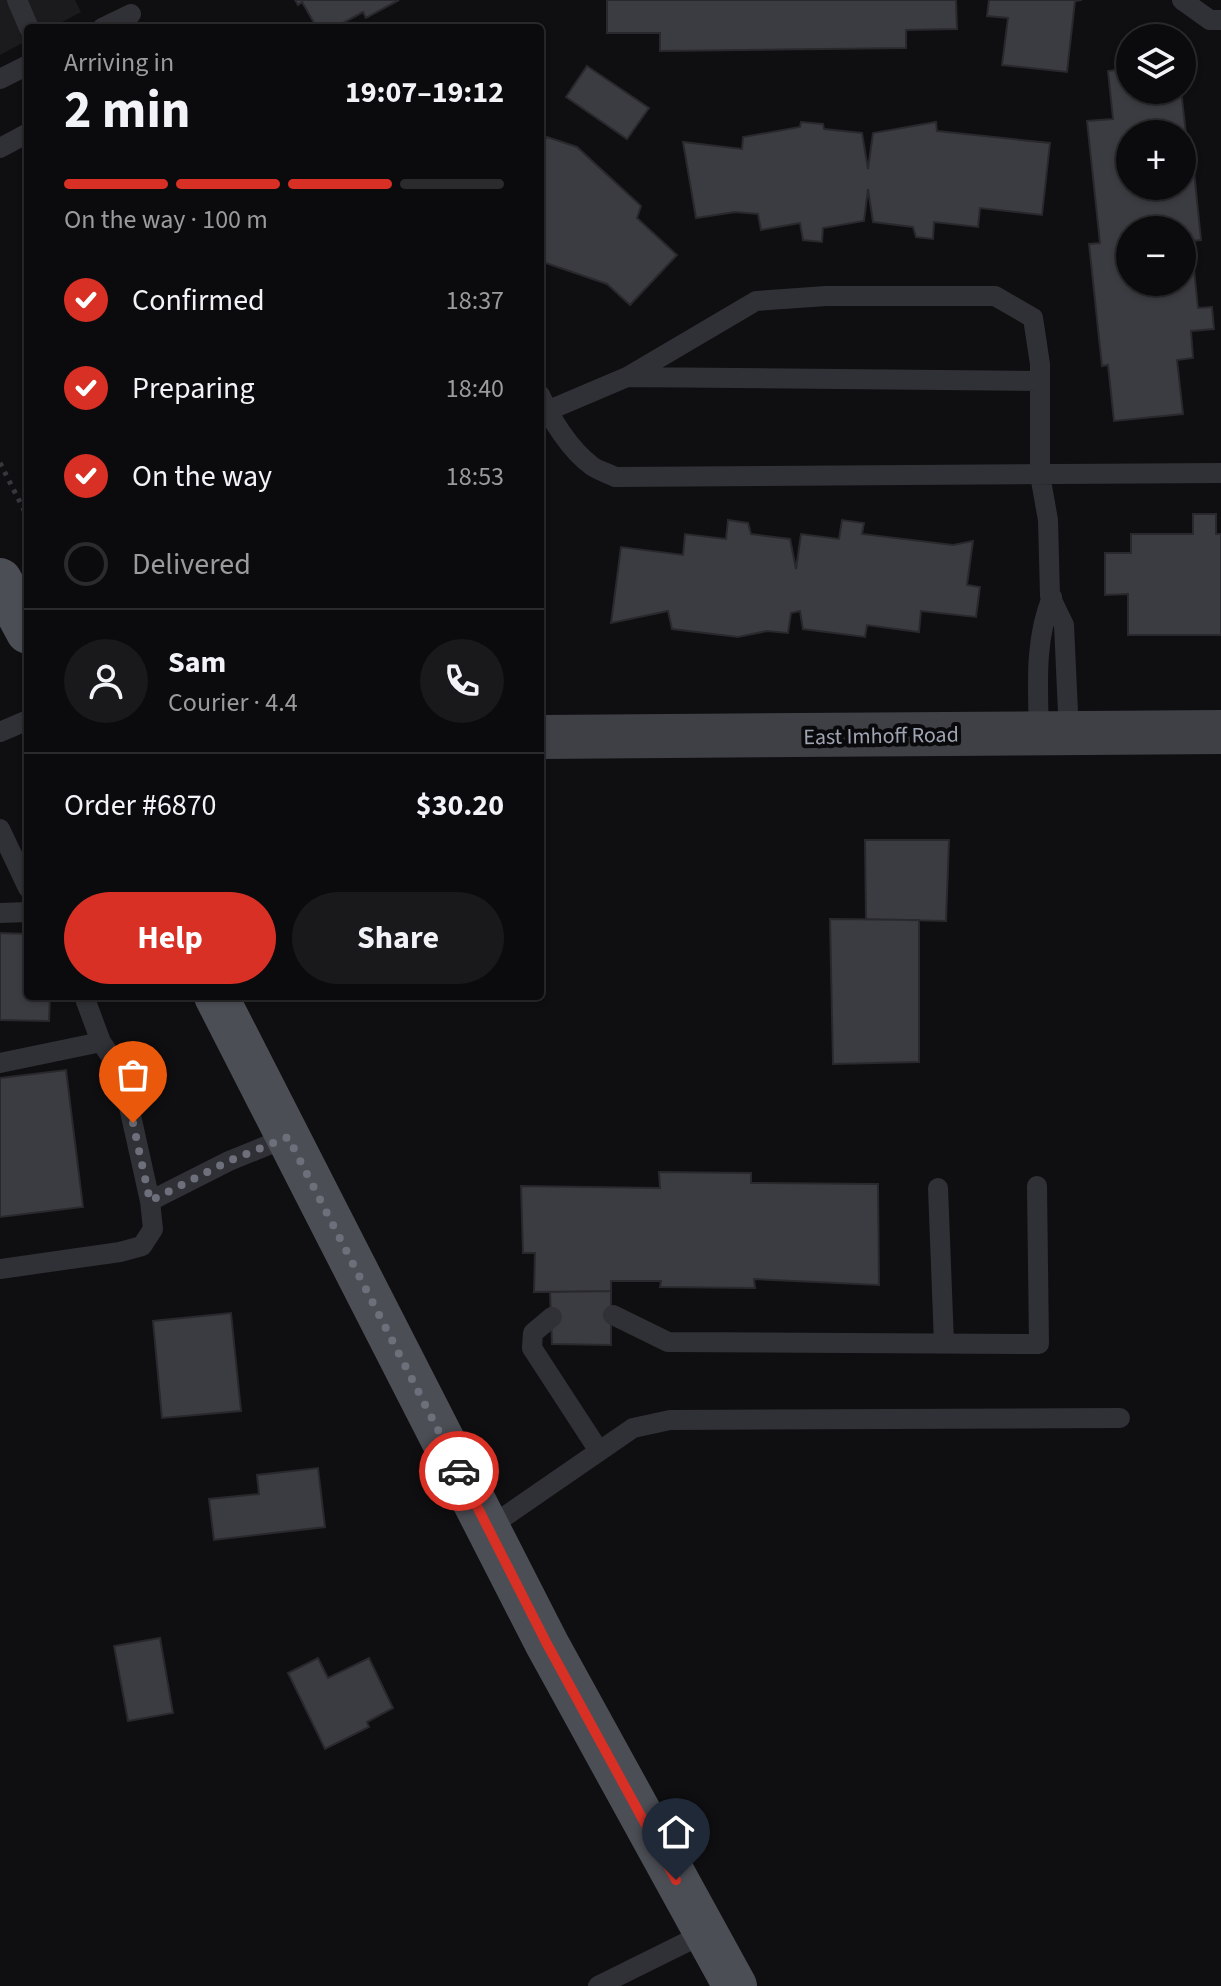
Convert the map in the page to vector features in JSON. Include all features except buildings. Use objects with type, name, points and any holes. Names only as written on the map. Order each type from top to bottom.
[{"type":"main road","points":[[0,580],[24,625]]},
{"type":"main road","name":"East Imhoff Road","points":[[544,737],[1221,732]]},
{"type":"main road","points":[[218,1000],[547,1644],[734,1985]]},
{"type":"lane","points":[[17,0],[27,24]]},
{"type":"lane","points":[[1182,0],[1210,20],[1221,20]]},
{"type":"lane","points":[[110,24],[131,14]]},
{"type":"lane","points":[[0,79],[24,67]]},
{"type":"lane","points":[[0,148],[24,135]]},
{"type":"lane","points":[[1054,734],[1064,625],[1052,597],[1048,520],[1040,475],[1040,381],[1033,318],[995,296],[906,294],[756,301],[627,377],[544,403],[576,451],[593,467],[615,477],[1040,475],[1221,473]]},
{"type":"lane","points":[[627,377],[1040,381]]},
{"type":"lane","points":[[1052,597],[1044,616],[1038,661],[1054,734]]},
{"type":"lane","points":[[0,732],[24,722]]},
{"type":"lane","points":[[0,829],[24,880]]},
{"type":"lane","points":[[0,913],[24,912]]},
{"type":"lane","points":[[0,1269],[120,1252],[142,1246],[153,1229],[150,1201],[121,1071],[101,1042],[85,1000]]},
{"type":"lane","points":[[0,1063],[101,1042]]},
{"type":"lane","points":[[150,1201],[229,1161],[288,1137]]},
{"type":"lane","points":[[613,1315],[668,1342],[1039,1344],[1037,1186]]},
{"type":"lane","points":[[938,1188],[944,1343]]},
{"type":"lane","points":[[552,1317],[533,1333],[532,1348],[599,1451]]},
{"type":"lane","points":[[488,1528],[633,1428],[670,1420],[1120,1418]]},
{"type":"lane","points":[[598,1986],[705,1933]]},
{"type":"path","points":[[0,463],[24,510]]},
{"type":"shaded area","points":[[0,0],[75,0],[81,12],[58,24],[24,24],[24,42],[0,55]]},
{"type":"way so far","points":[[133,1123],[150,1201],[229,1161],[288,1137],[459,1471]]},
{"type":"route","points":[[459,1471],[547,1644],[676,1880]]}]
